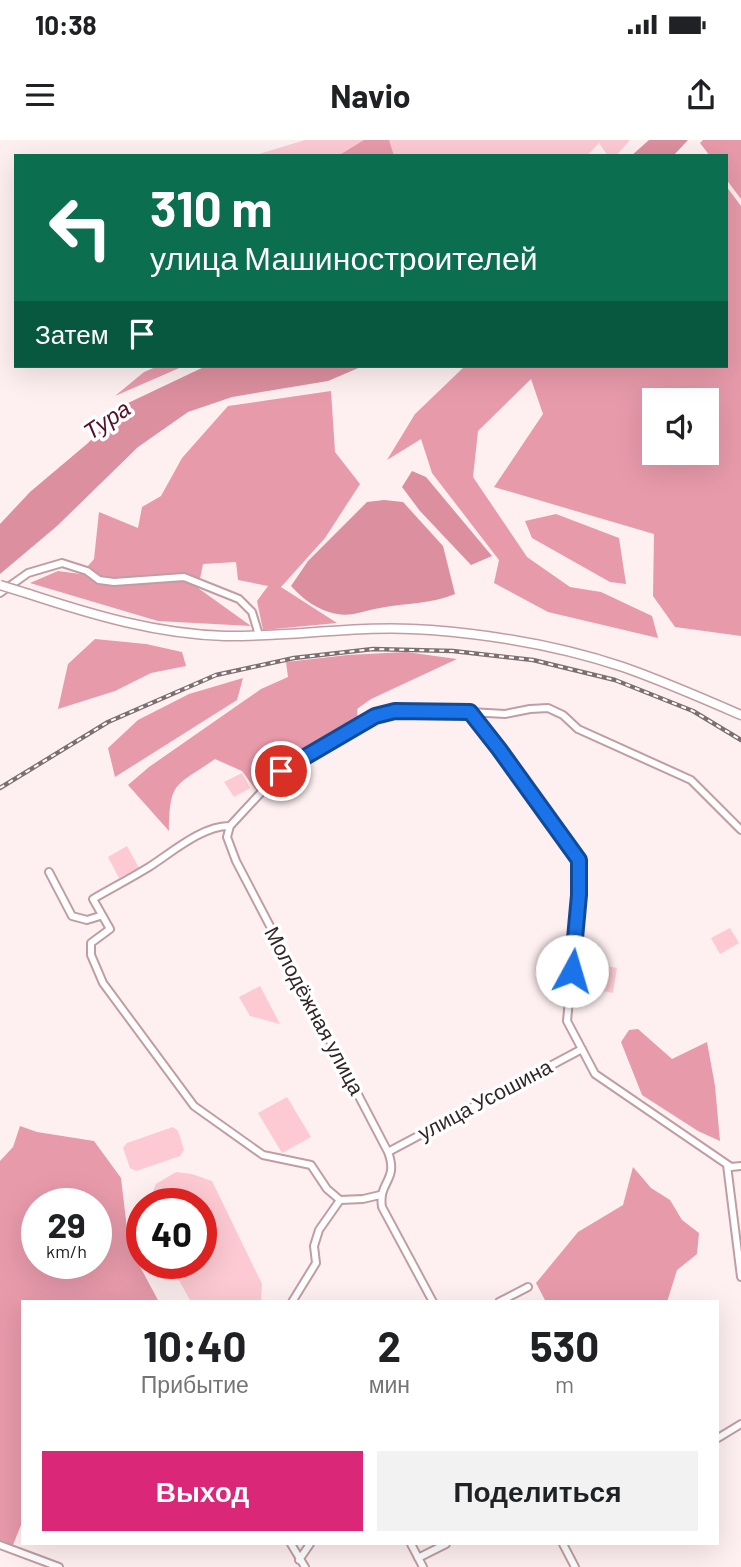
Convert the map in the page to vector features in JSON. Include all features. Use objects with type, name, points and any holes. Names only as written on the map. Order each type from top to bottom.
[{"type":"main road","points":[[0,585],[88,613],[159,630],[223,636],[388,627],[498,639],[566,651],[622,667],[741,715]]},
{"type":"street","points":[[0,593],[28,573],[62,563],[87,571],[99,579],[114,582],[184,577],[239,600],[252,612],[259,635]]},
{"type":"street","points":[[380,1195],[340,1200],[327,1189],[311,1165],[264,1155],[194,1106],[103,984],[91,955],[91,943],[110,929],[93,900],[174,851],[179,844],[222,825],[230,826],[281,771],[375,716],[395,711],[505,714],[548,708],[562,715],[578,729],[691,780],[741,830]]},
{"type":"street","points":[[470,712],[579,860],[579,895],[567,1021],[595,1074],[727,1165],[741,1166]]},
{"type":"street","name":"Молодёжная улица","points":[[230,826],[227,837],[236,861],[388,1152]]},
{"type":"street","points":[[49,872],[72,916],[87,920],[100,916]]},
{"type":"street","name":"улица Усошина","points":[[388,1152],[582,1049]]},
{"type":"street","points":[[388,1152],[393,1165],[391,1175],[380,1195],[382,1207],[432,1300]]},
{"type":"street","points":[[727,1165],[741,1277]]},
{"type":"street","points":[[293,1300],[316,1264],[314,1246],[319,1230],[340,1200]]},
{"type":"street","points":[[503,1300],[528,1287]]},
{"type":"street","points":[[719,1437],[741,1424]]},
{"type":"street","points":[[0,1545],[60,1567]]},
{"type":"street","points":[[292,1545],[305,1567]]},
{"type":"street","points":[[299,1560],[309,1545]]},
{"type":"street","points":[[412,1545],[423,1567]]},
{"type":"street","points":[[418,1558],[444,1545]]},
{"type":"street","points":[[564,1545],[575,1567]]},
{"type":"shaded area","points":[[305,140],[630,140],[618,154],[607,154],[599,143],[589,154],[259,154]]},
{"type":"shaded area","points":[[364,140],[389,140],[393,154],[341,154]]},
{"type":"shaded area","points":[[649,140],[688,140],[675,154],[633,154]]},
{"type":"shaded area","points":[[703,140],[741,140],[741,199],[728,182],[728,154],[708,154],[700,143]]},
{"type":"shaded area","points":[[728,189],[741,206],[741,636],[675,627],[653,596],[654,534],[494,487],[543,414],[531,379],[478,431],[473,477],[527,557],[570,587],[601,592],[652,616],[658,638],[548,612],[494,583],[499,560],[432,473],[421,439],[387,460],[415,414],[463,368],[728,368]]},
{"type":"shaded area","points":[[153,368],[179,368],[115,396],[144,372]]},
{"type":"shaded area","points":[[202,368],[358,368],[328,381],[232,397],[188,412],[138,447],[57,526],[0,574],[0,524],[30,492],[88,443],[126,404]]},
{"type":"shaded area","points":[[331,391],[335,452],[360,484],[325,538],[281,587],[337,623],[263,630],[257,601],[268,586],[238,580],[236,562],[203,564],[198,588],[251,626],[158,621],[30,583],[58,571],[81,574],[94,559],[99,512],[138,528],[142,507],[161,496],[182,458],[228,406]]},
{"type":"shaded area","points":[[412,471],[426,477],[492,556],[471,565],[420,511],[402,487]]},
{"type":"shaded area","points":[[367,502],[403,502],[443,546],[455,594],[428,602],[390,606],[348,615],[330,612],[306,600],[291,586],[308,561]]},
{"type":"shaded area","points":[[556,514],[619,538],[626,584],[610,582],[532,538],[525,521]]},
{"type":"shaded area","points":[[95,639],[146,644],[182,652],[186,666],[151,673],[115,691],[58,709],[68,664]]},
{"type":"shaded area","points":[[406,652],[457,659],[371,699],[357,709],[358,722],[284,763],[258,793],[242,771],[215,759],[177,786],[171,802],[169,831],[128,785],[149,767],[261,689],[288,677],[286,662]]},
{"type":"shaded area","points":[[243,678],[237,700],[115,777],[108,748],[138,720],[189,694]]},
{"type":"shaded area","points":[[242,773],[250,788],[234,797],[224,782]]},
{"type":"shaded area","points":[[127,846],[139,868],[119,878],[108,857]]},
{"type":"shaded area","points":[[730,928],[739,943],[720,954],[711,938]]},
{"type":"shaded area","points":[[597,964],[617,968],[613,993],[593,989]]},
{"type":"shaded area","points":[[260,986],[280,1024],[250,1016],[239,997]]},
{"type":"shaded area","points":[[638,1029],[672,1059],[707,1042],[715,1086],[720,1141],[698,1131],[642,1095],[621,1042],[629,1030]]},
{"type":"shaded area","points":[[287,1097],[311,1137],[282,1153],[258,1113]]},
{"type":"shaded area","points":[[20,1126],[37,1132],[94,1141],[121,1178],[126,1220],[126,1279],[147,1279],[158,1300],[21,1300],[21,1525],[13,1545],[0,1540],[0,1161],[13,1147]]},
{"type":"shaded area","points":[[173,1127],[178,1131],[184,1150],[180,1156],[136,1171],[130,1168],[123,1148],[127,1143]]},
{"type":"shaded area","points":[[633,1167],[651,1188],[670,1200],[682,1220],[699,1233],[697,1254],[677,1270],[668,1300],[545,1300],[536,1283],[578,1232],[623,1205]]},
{"type":"shaded area","points":[[176,1172],[212,1181],[215,1188],[154,1188],[156,1184]]},
{"type":"shaded area","points":[[217,1191],[262,1284],[261,1300],[190,1300],[178,1279],[217,1279]]},
{"type":"railway","points":[[0,788],[108,722],[216,675],[294,658],[373,649],[453,651],[533,660],[615,680],[693,711],[741,740]]},
{"type":"route","points":[[281,771],[375,716],[395,711],[470,712],[579,860],[579,895],[572,971]]},
{"type":"water label","name":"Тура","points":[[107,420]]}]
